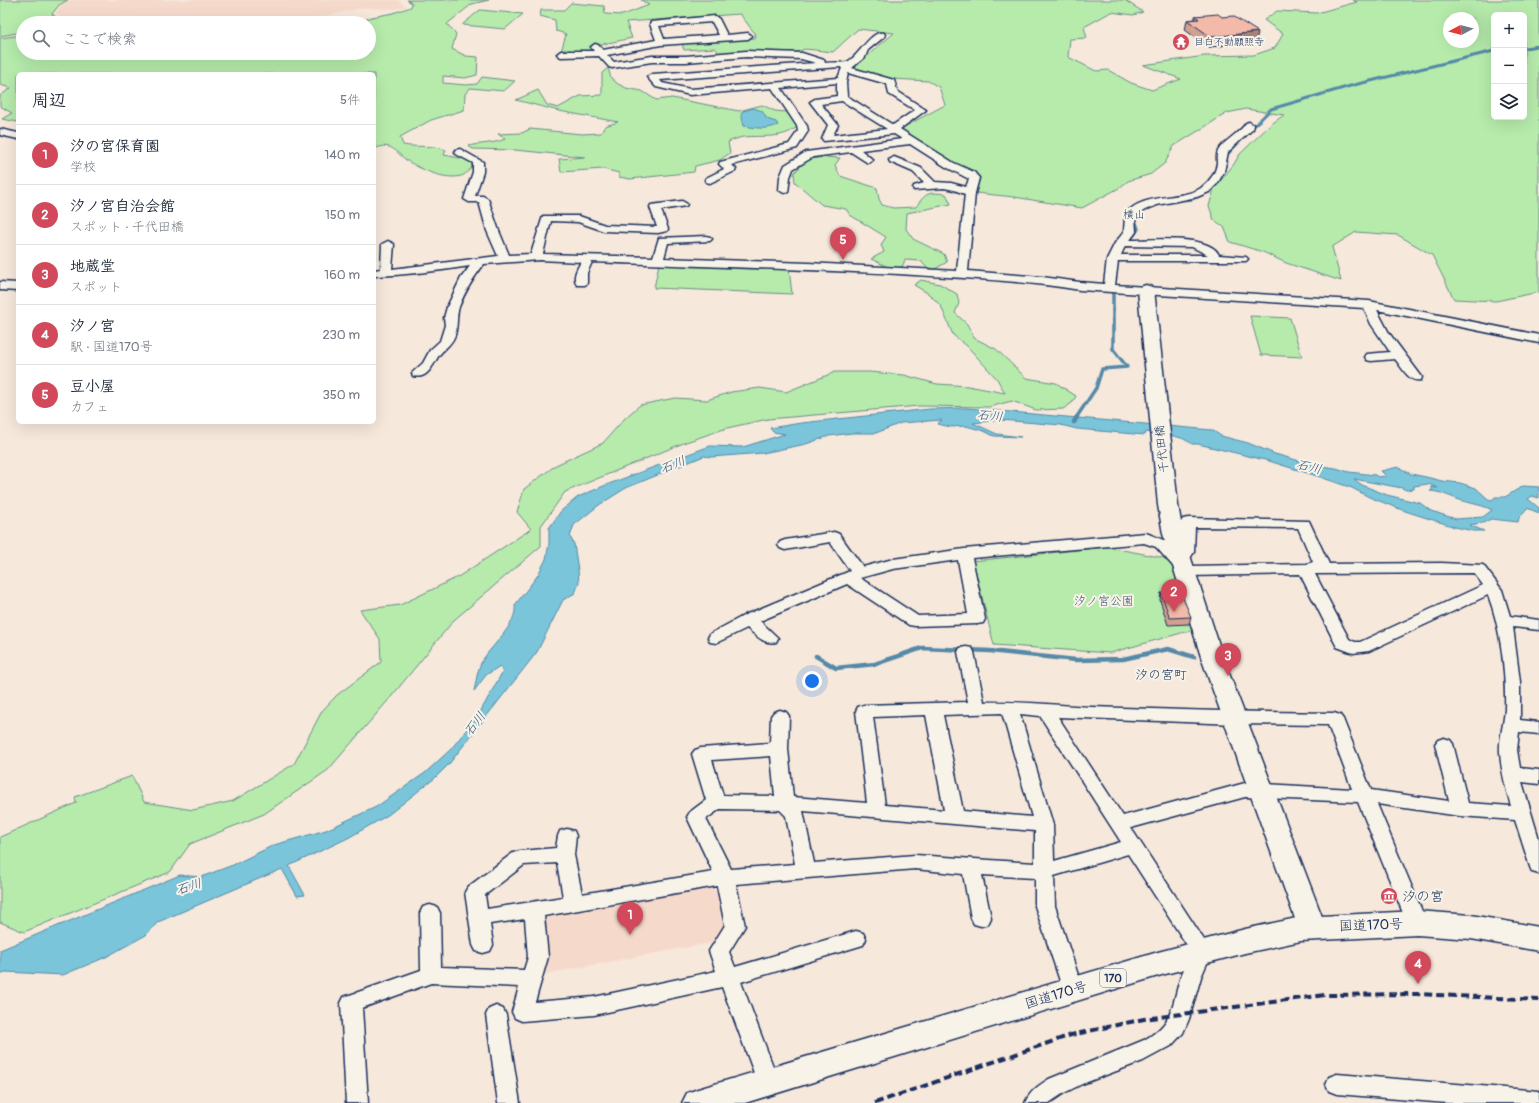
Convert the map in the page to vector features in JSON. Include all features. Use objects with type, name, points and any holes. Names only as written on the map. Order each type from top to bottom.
[{"type":"highway","name":"国道170号","points":[[698,1103],[1202,952],[1312,927],[1417,923],[1471,927],[1539,938]]},
{"type":"street","points":[[661,42],[654,24],[715,19],[724,37]]},
{"type":"street","points":[[881,35],[864,49],[862,55],[849,63],[846,67],[840,85],[842,97],[950,165],[970,174],[974,178],[970,193],[962,275]]},
{"type":"street","points":[[561,54],[661,42],[748,36]]},
{"type":"street","points":[[598,50],[612,65],[639,61],[746,54],[802,56],[827,64]]},
{"type":"street","points":[[639,61],[658,85],[690,92],[842,80]]},
{"type":"street","points":[[653,78],[843,64],[849,70],[891,82],[892,92],[921,110],[895,130],[827,139],[833,125],[815,102],[844,98]]},
{"type":"street","points":[[710,180],[731,169],[724,164],[793,146],[803,131],[802,126],[783,100],[775,86]]},
{"type":"street","points":[[1109,288],[1114,258],[1121,243],[1130,232],[1130,215],[1135,210],[1164,199],[1193,195],[1207,188],[1218,175],[1222,162],[1221,157],[1223,151],[1248,129],[1249,125]]},
{"type":"street","points":[[0,132],[16,136]]},
{"type":"street","points":[[784,190],[785,177],[789,167],[810,154],[913,141]]},
{"type":"street","points":[[853,149],[868,160]]},
{"type":"street","points":[[460,152],[478,162],[478,172],[469,200],[483,200],[505,259]]},
{"type":"street","points":[[894,160],[917,170],[931,184]]},
{"type":"street","points":[[918,188],[931,184],[955,186],[970,193]]},
{"type":"street","points":[[536,257],[547,218],[579,219],[604,228],[658,230],[663,229],[655,207],[682,204]]},
{"type":"street","points":[[658,260],[663,240],[706,239]]},
{"type":"street","points":[[1121,243],[1194,244],[1212,252],[1215,258]]},
{"type":"street","points":[[386,273],[388,244]]},
{"type":"street","points":[[376,273],[405,272],[480,261],[536,257],[808,266],[1042,280],[1080,286],[1369,305],[1539,339]]},
{"type":"street","points":[[581,283],[581,273],[589,258]]},
{"type":"street","points":[[1114,258],[1242,259]]},
{"type":"street","points":[[418,373],[428,365],[434,353],[445,343],[451,325],[450,318],[453,307],[463,285],[480,261]]},
{"type":"street","points":[[0,286],[16,286]]},
{"type":"street","name":"千代田橋","points":[[1146,290],[1168,505],[1173,534],[1213,660],[1236,718],[1312,927]]},
{"type":"street","points":[[1369,305],[1371,312],[1390,344],[1416,377]]},
{"type":"street","points":[[1371,357],[1399,355]]},
{"type":"street","points":[[1184,566],[1188,522],[1304,524],[1321,564],[1307,570]]},
{"type":"street","points":[[785,545],[834,537],[854,575],[915,621],[978,619],[964,554]]},
{"type":"street","points":[[716,638],[751,619],[854,575],[893,564],[964,554],[1146,538],[1161,544],[1184,566],[1307,570],[1391,567],[1478,568],[1492,587],[1498,601],[1502,620],[1512,686],[1509,754],[1521,814],[1539,867]]},
{"type":"street","points":[[1307,570],[1308,576],[1343,643],[1353,648],[1363,646],[1492,587]]},
{"type":"street","points":[[751,619],[754,624],[770,638]]},
{"type":"street","points":[[1502,620],[1539,625]]},
{"type":"street","points":[[966,652],[977,707]]},
{"type":"street","points":[[1009,707],[1044,825],[1045,906],[1072,990]]},
{"type":"street","points":[[877,810],[864,711],[1009,707],[1045,711],[1334,720],[1417,923]]},
{"type":"street","points":[[933,709],[955,818]]},
{"type":"street","points":[[1036,1103],[1038,1098],[1062,1084],[1150,1048],[1165,1040],[1176,1025],[1181,1014],[1191,976],[1202,952],[1045,711]]},
{"type":"street","points":[[780,716],[779,749],[785,803],[796,812],[806,870]]},
{"type":"street","points":[[1511,725],[1539,728]]},
{"type":"street","points":[[1444,744],[1460,809]]},
{"type":"street","points":[[716,802],[701,754],[779,749]]},
{"type":"street","points":[[1513,774],[1539,777]]},
{"type":"street","points":[[1118,824],[1246,790],[1364,796],[1460,809],[1521,814]]},
{"type":"street","points":[[768,1082],[719,951],[735,926],[725,877],[696,817],[716,802],[785,803],[1044,825]]},
{"type":"street","points":[[567,836],[565,855],[574,903]]},
{"type":"street","points":[[479,918],[725,877],[806,870],[915,862],[1044,871],[1132,846]]},
{"type":"street","points":[[483,945],[475,892],[520,858],[565,855]]},
{"type":"street","points":[[971,867],[981,918]]},
{"type":"street","points":[[534,910],[538,957],[522,1012],[594,1006],[729,977],[856,939]]},
{"type":"street","points":[[430,913],[431,975]]},
{"type":"street","points":[[358,1103],[352,1003],[431,975],[531,979]]},
{"type":"street","points":[[496,1015],[509,1103]]},
{"type":"street","points":[[1337,1084],[1539,1101]]},
{"type":"shaded area","points":[[70,0],[398,0],[406,7],[393,9],[364,8],[325,16],[59,16],[56,13],[61,5]]},
{"type":"shaded area","points":[[705,886],[720,893],[726,924],[715,942],[545,974],[541,929],[549,915]]},
{"type":"green space","points":[[0,0],[68,0],[59,5],[52,14],[55,16],[16,16],[16,33],[0,36]]},
{"type":"green space","points":[[407,0],[489,0],[472,4],[447,24],[456,34],[452,49],[466,56],[478,57],[477,75],[465,78],[443,76],[443,83],[466,85],[477,84],[482,77],[515,81],[504,91],[470,88],[465,94],[464,110],[431,120],[400,137],[403,145],[440,148],[446,150],[444,155],[465,159],[475,164],[467,173],[461,176],[449,177],[429,172],[406,160],[391,148],[386,146],[376,148],[376,72],[16,72],[16,122],[2,119],[12,113],[0,106],[0,96],[11,88],[0,85],[0,38],[16,36],[16,60],[376,60],[376,16],[393,13],[411,7],[412,3]]},
{"type":"green space","points":[[641,0],[1134,0],[1126,1],[1143,12],[1133,15],[1111,12],[1084,27],[1087,38],[1070,39],[1068,57],[1096,71],[1108,70],[1131,83],[1152,90],[1181,79],[1143,65],[1205,56],[1254,55],[1275,48],[1283,34],[1264,20],[1277,11],[1317,13],[1357,2],[1353,0],[1539,0],[1539,292],[1496,301],[1454,299],[1432,255],[1398,235],[1356,232],[1332,247],[1341,281],[1286,263],[1263,252],[1230,242],[1224,227],[1214,220],[1209,206],[1214,189],[1240,154],[1270,125],[1284,115],[1246,109],[1227,113],[1174,146],[1165,163],[1151,174],[1128,181],[1119,188],[1082,208],[1014,197],[976,193],[980,177],[953,163],[900,129],[945,105],[939,87],[928,81],[893,79],[858,70],[853,65],[867,56],[894,33],[858,29],[833,52],[805,49],[797,52],[758,51],[720,54],[715,48],[684,50],[682,44],[755,38],[756,35],[740,14],[626,22],[632,38],[589,47],[590,52],[561,52],[566,34],[556,31],[555,20],[540,16],[541,10],[564,10],[571,3],[604,6],[605,14],[623,15],[649,5]]},
{"type":"green space","points":[[480,10],[523,14],[505,29],[463,25]]},
{"type":"green space","points":[[608,68],[611,78],[618,84],[626,88],[642,91],[656,100],[672,98],[739,111],[762,105],[775,111],[787,112],[798,126],[779,135],[737,138],[728,142],[730,153],[720,160],[695,166],[694,172],[630,179],[619,177],[619,173],[603,169],[561,172],[559,159],[585,157],[515,150],[473,149],[468,146],[496,142],[505,139],[498,134],[522,133],[530,129],[582,134],[601,133],[605,126],[618,122],[559,111],[516,100],[538,90],[547,105],[558,108],[580,96],[602,95],[602,73]]},
{"type":"green space","points":[[823,157],[840,158],[835,165],[840,176],[877,188],[882,205],[893,208],[916,207],[928,194],[946,194],[951,204],[907,213],[906,229],[913,239],[944,254],[947,262],[935,269],[926,267],[921,261],[905,260],[902,267],[890,268],[871,259],[884,252],[881,245],[886,237],[850,215],[846,209],[822,205],[795,182],[794,173],[807,160]]},
{"type":"green space","points":[[659,264],[789,268],[792,294],[654,288]]},
{"type":"green space","points":[[921,280],[940,284],[957,294],[959,303],[955,313],[967,324],[974,338],[996,349],[1026,378],[1056,383],[1076,396],[1072,403],[1063,409],[1036,410],[1012,401],[989,407],[919,406],[768,419],[727,428],[686,442],[565,492],[541,526],[541,546],[454,620],[391,697],[328,770],[264,814],[190,844],[170,872],[24,932],[0,922],[0,837],[76,803],[75,797],[132,776],[144,802],[193,810],[233,801],[294,764],[322,711],[337,695],[381,662],[380,639],[360,610],[400,605],[458,577],[531,529],[517,512],[524,489],[556,465],[603,443],[625,418],[640,405],[675,398],[707,400],[731,392],[760,388],[786,392],[835,372],[869,372],[904,375],[937,384],[968,386],[1005,393],[997,379],[966,345],[953,335],[941,306],[929,294],[914,285]]},
{"type":"green space","points":[[1250,316],[1290,318],[1302,357],[1261,355]]},
{"type":"green space","name":"汐ノ宮公園","points":[[1107,547],[1170,559],[1192,630],[1110,653],[994,645],[973,561]]},
{"type":"water","points":[[753,108],[762,111],[767,119],[776,122],[778,125],[766,128],[744,126],[741,113]]},
{"type":"water","points":[[966,408],[1212,430],[1221,436],[1248,443],[1275,454],[1314,465],[1336,468],[1349,472],[1375,475],[1378,477],[1386,476],[1381,471],[1398,467],[1411,474],[1442,481],[1460,483],[1476,488],[1488,499],[1492,500],[1495,497],[1505,497],[1523,486],[1539,487],[1539,498],[1532,496],[1528,499],[1539,508],[1539,513],[1527,508],[1519,518],[1518,522],[1491,519],[1483,523],[1469,525],[1484,531],[1473,531],[1455,527],[1405,511],[1369,497],[1352,488],[1320,477],[1269,461],[1198,444],[1192,444],[1182,438],[1146,432],[1145,435],[1077,429],[1061,425],[1000,420],[973,423],[997,434],[1021,437],[994,436],[984,431],[966,426],[951,427],[937,424],[942,420],[901,423],[876,433],[852,433],[829,436],[806,444],[763,453],[711,457],[704,456],[626,488],[599,505],[574,525],[570,537],[574,544],[579,583],[575,593],[563,600],[537,652],[449,764],[435,778],[388,815],[348,838],[289,866],[305,895],[297,896],[282,869],[158,922],[146,935],[106,957],[63,975],[5,972],[0,974],[0,950],[180,875],[201,877],[233,865],[274,845],[326,830],[376,807],[425,773],[451,749],[479,714],[503,671],[500,666],[486,675],[474,691],[481,663],[508,628],[515,613],[515,605],[538,575],[546,559],[549,544],[549,528],[561,511],[578,497],[710,446],[743,447],[785,434],[773,432],[770,428],[801,423],[930,409]],"holes":[[[1354,479],[1406,490],[1414,489],[1414,486],[1428,484],[1438,488],[1431,487],[1433,489],[1430,491],[1441,493],[1492,510],[1483,517],[1456,519],[1431,511],[1420,503],[1387,495],[1362,485]]]},
{"type":"building","points":[[1218,14],[1222,17],[1233,16],[1258,32],[1211,37],[1187,20],[1199,19],[1195,16]]},
{"type":"building","points":[[1161,593],[1181,593],[1191,617],[1170,618]]},
{"type":"waterway","points":[[1527,48],[1539,46]]},
{"type":"waterway","points":[[1250,130],[1271,109],[1354,85],[1491,52]]},
{"type":"waterway","points":[[1223,169],[1227,162],[1226,156],[1243,137]]},
{"type":"waterway","points":[[1177,200],[1192,199],[1200,195]]},
{"type":"waterway","points":[[1133,236],[1138,229],[1134,217],[1140,212]]},
{"type":"waterway","points":[[1076,418],[1096,388],[1102,369],[1127,367],[1113,349],[1113,286]]},
{"type":"waterway","name":"石川","points":[[1074,422],[1077,417]]},
{"type":"waterway","points":[[816,656],[836,668],[875,664],[922,648],[990,651],[1076,660],[1123,659],[1168,649],[1194,657]]},
{"type":"railway","points":[[875,1103],[1071,1035],[1144,1019],[1325,995],[1417,994],[1539,1000]]},
{"type":"place","name":"目白不動願照寺","points":[[1181,42]]},
{"type":"place","name":"豆小屋","points":[[843,260]]},
{"type":"place","name":"汐ノ宮自治会館","points":[[1174,612]]},
{"type":"place","name":"地蔵堂","points":[[1228,676]]},
{"type":"place","name":"汐の宮","points":[[1389,896]]},
{"type":"place","name":"汐の宮保育園","points":[[630,935]]},
{"type":"place","name":"汐ノ宮","points":[[1418,984]]},
{"type":"district","name":"横山","points":[[1134,214]]},
{"type":"district","name":"汐の宮町","points":[[1161,675]]}]
